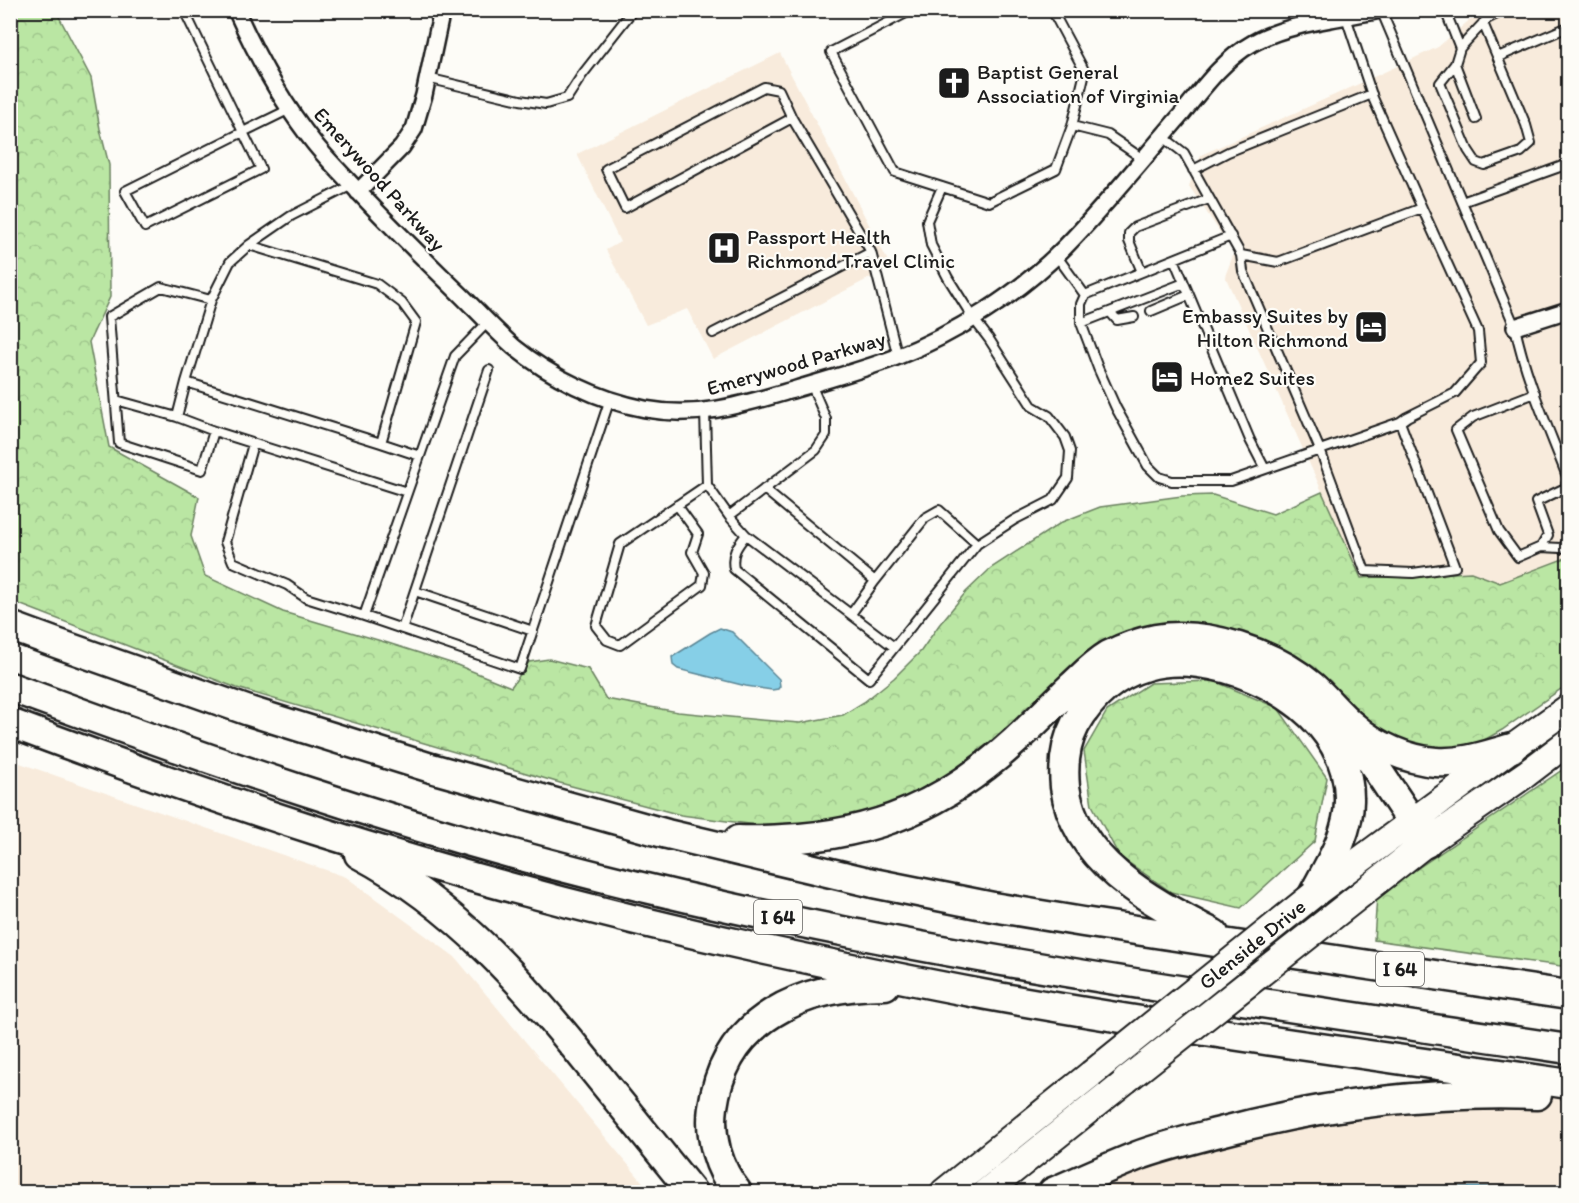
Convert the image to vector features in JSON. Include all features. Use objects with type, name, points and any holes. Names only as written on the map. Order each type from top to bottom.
[{"type":"highway","name":"I 64","points":[[10,626],[249,711],[431,768],[667,834],[921,893],[1083,922],[1569,994]]},
{"type":"highway","points":[[667,834],[744,840],[799,838],[848,832],[902,816],[935,800],[983,768],[1014,742],[1093,666],[1125,648],[1158,639],[1207,640],[1232,645],[1268,658],[1311,685],[1363,735],[1398,753],[1436,762],[1454,762],[1512,748]]},
{"type":"highway","points":[[1232,944],[1170,911],[1117,874],[1085,840],[1072,816],[1064,776],[1068,745],[1073,730],[1082,712],[1099,693],[1126,674],[1145,666],[1165,662],[1188,661],[1213,664],[1271,686],[1304,709],[1323,728],[1335,744],[1343,762],[1348,780],[1349,799],[1345,828],[1337,850],[1313,895]]},
{"type":"highway","name":"I 64","points":[[10,687],[133,733],[339,802],[444,834],[601,877],[811,925],[1023,965],[1569,1049]]},
{"type":"highway","points":[[1343,717],[1419,832]]},
{"type":"highway","points":[[10,723],[106,759],[312,829],[502,885],[636,920],[764,949],[985,994],[1105,1015],[1569,1084]]},
{"type":"highway","points":[[312,829],[368,858],[410,885],[492,952],[558,1025],[692,1192]]},
{"type":"highway","points":[[737,1192],[718,1157],[712,1130],[712,1111],[715,1091],[722,1071],[731,1053],[755,1024],[804,996],[851,986],[889,985],[985,994]]},
{"type":"highway","points":[[1053,1192],[1137,1156],[1261,1121],[1321,1108],[1433,1096],[1508,1094],[1569,1096]]},
{"type":"main road","name":"Glenside Drive","points":[[986,1192],[1360,895],[1419,832],[1512,748],[1569,708]]},
{"type":"main road","name":"Glenside Drive","points":[[944,1192],[1313,895],[1419,832],[1526,774],[1569,742]]},
{"type":"street","name":"Emerywood Parkway","points":[[236,10],[249,40],[272,81],[314,144],[394,230],[512,345],[534,362],[583,390],[646,409],[675,412],[696,412],[732,407],[898,357],[948,334],[1002,299],[1056,255],[1105,203],[1225,64],[1252,43],[1292,28],[1381,10]]},
{"type":"street","points":[[355,188],[402,147],[414,129],[428,78],[442,10]]},
{"type":"street","points":[[1515,327],[1569,310]]},
{"type":"lane","points":[[184,10],[243,132],[261,170],[145,227],[125,191],[243,132],[290,109]]},
{"type":"lane","points":[[428,78],[546,104],[567,98],[582,75],[633,10]]},
{"type":"lane","points":[[912,10],[831,52],[895,172],[989,202],[1056,169],[1072,126],[1085,72],[1052,10]]},
{"type":"lane","points":[[1381,10],[1515,327],[1521,356],[1568,479],[1565,488],[1536,502],[1548,535],[1541,547]]},
{"type":"lane","points":[[1445,10],[1460,48]]},
{"type":"lane","points":[[1483,23],[1526,125],[1531,143],[1521,152],[1484,165],[1476,162],[1468,150],[1440,83],[1455,64],[1460,48],[1486,19],[1505,10]]},
{"type":"lane","points":[[1231,236],[1085,296],[1081,304],[1082,323],[1098,368],[1116,408],[1148,466],[1159,477],[1172,481],[1231,481],[1400,422],[1455,393],[1481,363],[1478,331],[1372,94],[1346,17]]},
{"type":"lane","points":[[1498,57],[1569,27]]},
{"type":"lane","points":[[1455,64],[1476,119]]},
{"type":"lane","points":[[792,118],[625,208],[606,170],[764,87],[779,90],[792,118],[871,252],[898,357]]},
{"type":"lane","points":[[1193,170],[1228,152],[1372,94]]},
{"type":"lane","points":[[1072,126],[1108,135],[1143,159]]},
{"type":"lane","points":[[1162,136],[1184,153],[1241,255],[1243,271],[1320,450],[1365,571],[1413,573],[1455,567],[1400,422]]},
{"type":"lane","points":[[1462,202],[1569,164]]},
{"type":"lane","points":[[746,534],[735,550],[732,561],[734,569],[868,679],[977,544],[1014,520],[1053,500],[1068,478],[1070,451],[1065,437],[1049,416],[1032,406],[973,318],[931,245],[927,221],[942,187]]},
{"type":"lane","points":[[177,417],[211,300],[230,262],[249,245],[291,216],[355,188]]},
{"type":"lane","points":[[1142,272],[1129,233],[1135,227],[1209,199]]},
{"type":"lane","points":[[1241,255],[1278,262],[1422,208]]},
{"type":"lane","points":[[249,245],[377,284],[402,303],[416,322],[381,443]]},
{"type":"lane","points":[[713,333],[871,252]]},
{"type":"lane","points":[[1056,255],[1085,296]]},
{"type":"lane","points":[[1174,259],[1250,440],[1265,469]]},
{"type":"lane","points":[[1082,323],[1184,283]]},
{"type":"lane","points":[[211,300],[161,287],[109,318],[119,443],[202,470],[214,431]]},
{"type":"lane","points":[[1152,310],[1189,295]]},
{"type":"lane","points":[[1110,312],[1117,320],[1134,318]]},
{"type":"lane","points":[[364,616],[455,356],[488,322]]},
{"type":"lane","points":[[402,629],[489,370]]},
{"type":"lane","points":[[186,381],[420,456]]},
{"type":"lane","points":[[729,516],[816,450],[826,435],[826,419],[811,384]]},
{"type":"lane","points":[[1535,393],[1473,417],[1456,430],[1499,531],[1518,557],[1541,547],[1561,548],[1569,544]]},
{"type":"lane","points":[[253,444],[225,542],[233,562],[287,585],[306,598],[520,669],[610,399]]},
{"type":"lane","points":[[116,400],[177,417],[253,444],[407,492]]},
{"type":"lane","points":[[705,411],[707,485],[729,516],[746,534],[894,647]]},
{"type":"lane","points":[[677,505],[698,534],[692,552],[704,573],[702,585],[620,645],[607,640],[596,626],[620,544],[677,505],[707,485]]},
{"type":"lane","points":[[765,489],[875,581]]},
{"type":"lane","points":[[851,614],[925,518],[939,510],[977,544]]},
{"type":"lane","points":[[415,591],[533,631]]},
{"type":"shaded area","points":[[1480,11],[1568,11],[1568,557],[1500,583],[1471,572],[1361,578],[1225,276],[1234,253],[1189,186],[1201,155],[1438,47]]},
{"type":"shaded area","points":[[780,53],[891,267],[713,359],[687,309],[646,325],[606,250],[620,242],[577,154]]},
{"type":"shaded area","points":[[11,760],[346,877],[455,957],[651,1192],[11,1192]]},
{"type":"shaded area","points":[[1508,1094],[1568,1096],[1568,1192],[1053,1192],[1182,1142]]},
{"type":"green space","points":[[28,11],[56,11],[91,78],[109,165],[110,297],[89,342],[109,447],[199,497],[191,536],[205,576],[283,612],[457,665],[511,687],[529,662],[549,659],[588,669],[606,699],[678,712],[800,723],[843,715],[864,702],[894,678],[921,651],[966,592],[991,568],[1062,522],[1100,507],[1182,496],[1213,495],[1273,514],[1322,492],[1361,578],[1471,572],[1500,583],[1568,557],[1568,684],[1502,730],[1477,744],[1449,749],[1410,745],[1198,632],[995,744],[955,773],[916,794],[863,815],[817,823],[757,825],[681,815],[560,783],[237,688],[11,601],[10,15]]},
{"type":"green space","points":[[1214,681],[1278,708],[1327,778],[1315,841],[1241,908],[1171,892],[1119,856],[1092,805],[1084,751],[1107,711],[1150,683]]},
{"type":"green space","points":[[1568,766],[1568,967],[1374,940],[1377,896]]},
{"type":"water","points":[[720,628],[732,632],[779,679],[778,689],[746,686],[678,669],[673,665],[672,657]]},
{"type":"water","points":[[1440,1187],[1568,1188],[1568,1192],[1379,1192]]},
{"type":"place","name":"Baptist General Association of Virginia","points":[[954,83]]},
{"type":"place","name":"Passport Health Richmond Travel Clinic","points":[[724,248]]},
{"type":"place","name":"Embassy Suites by Hilton Richmond","points":[[1371,327]]},
{"type":"place","name":"Home2 Suites","points":[[1167,377]]}]
